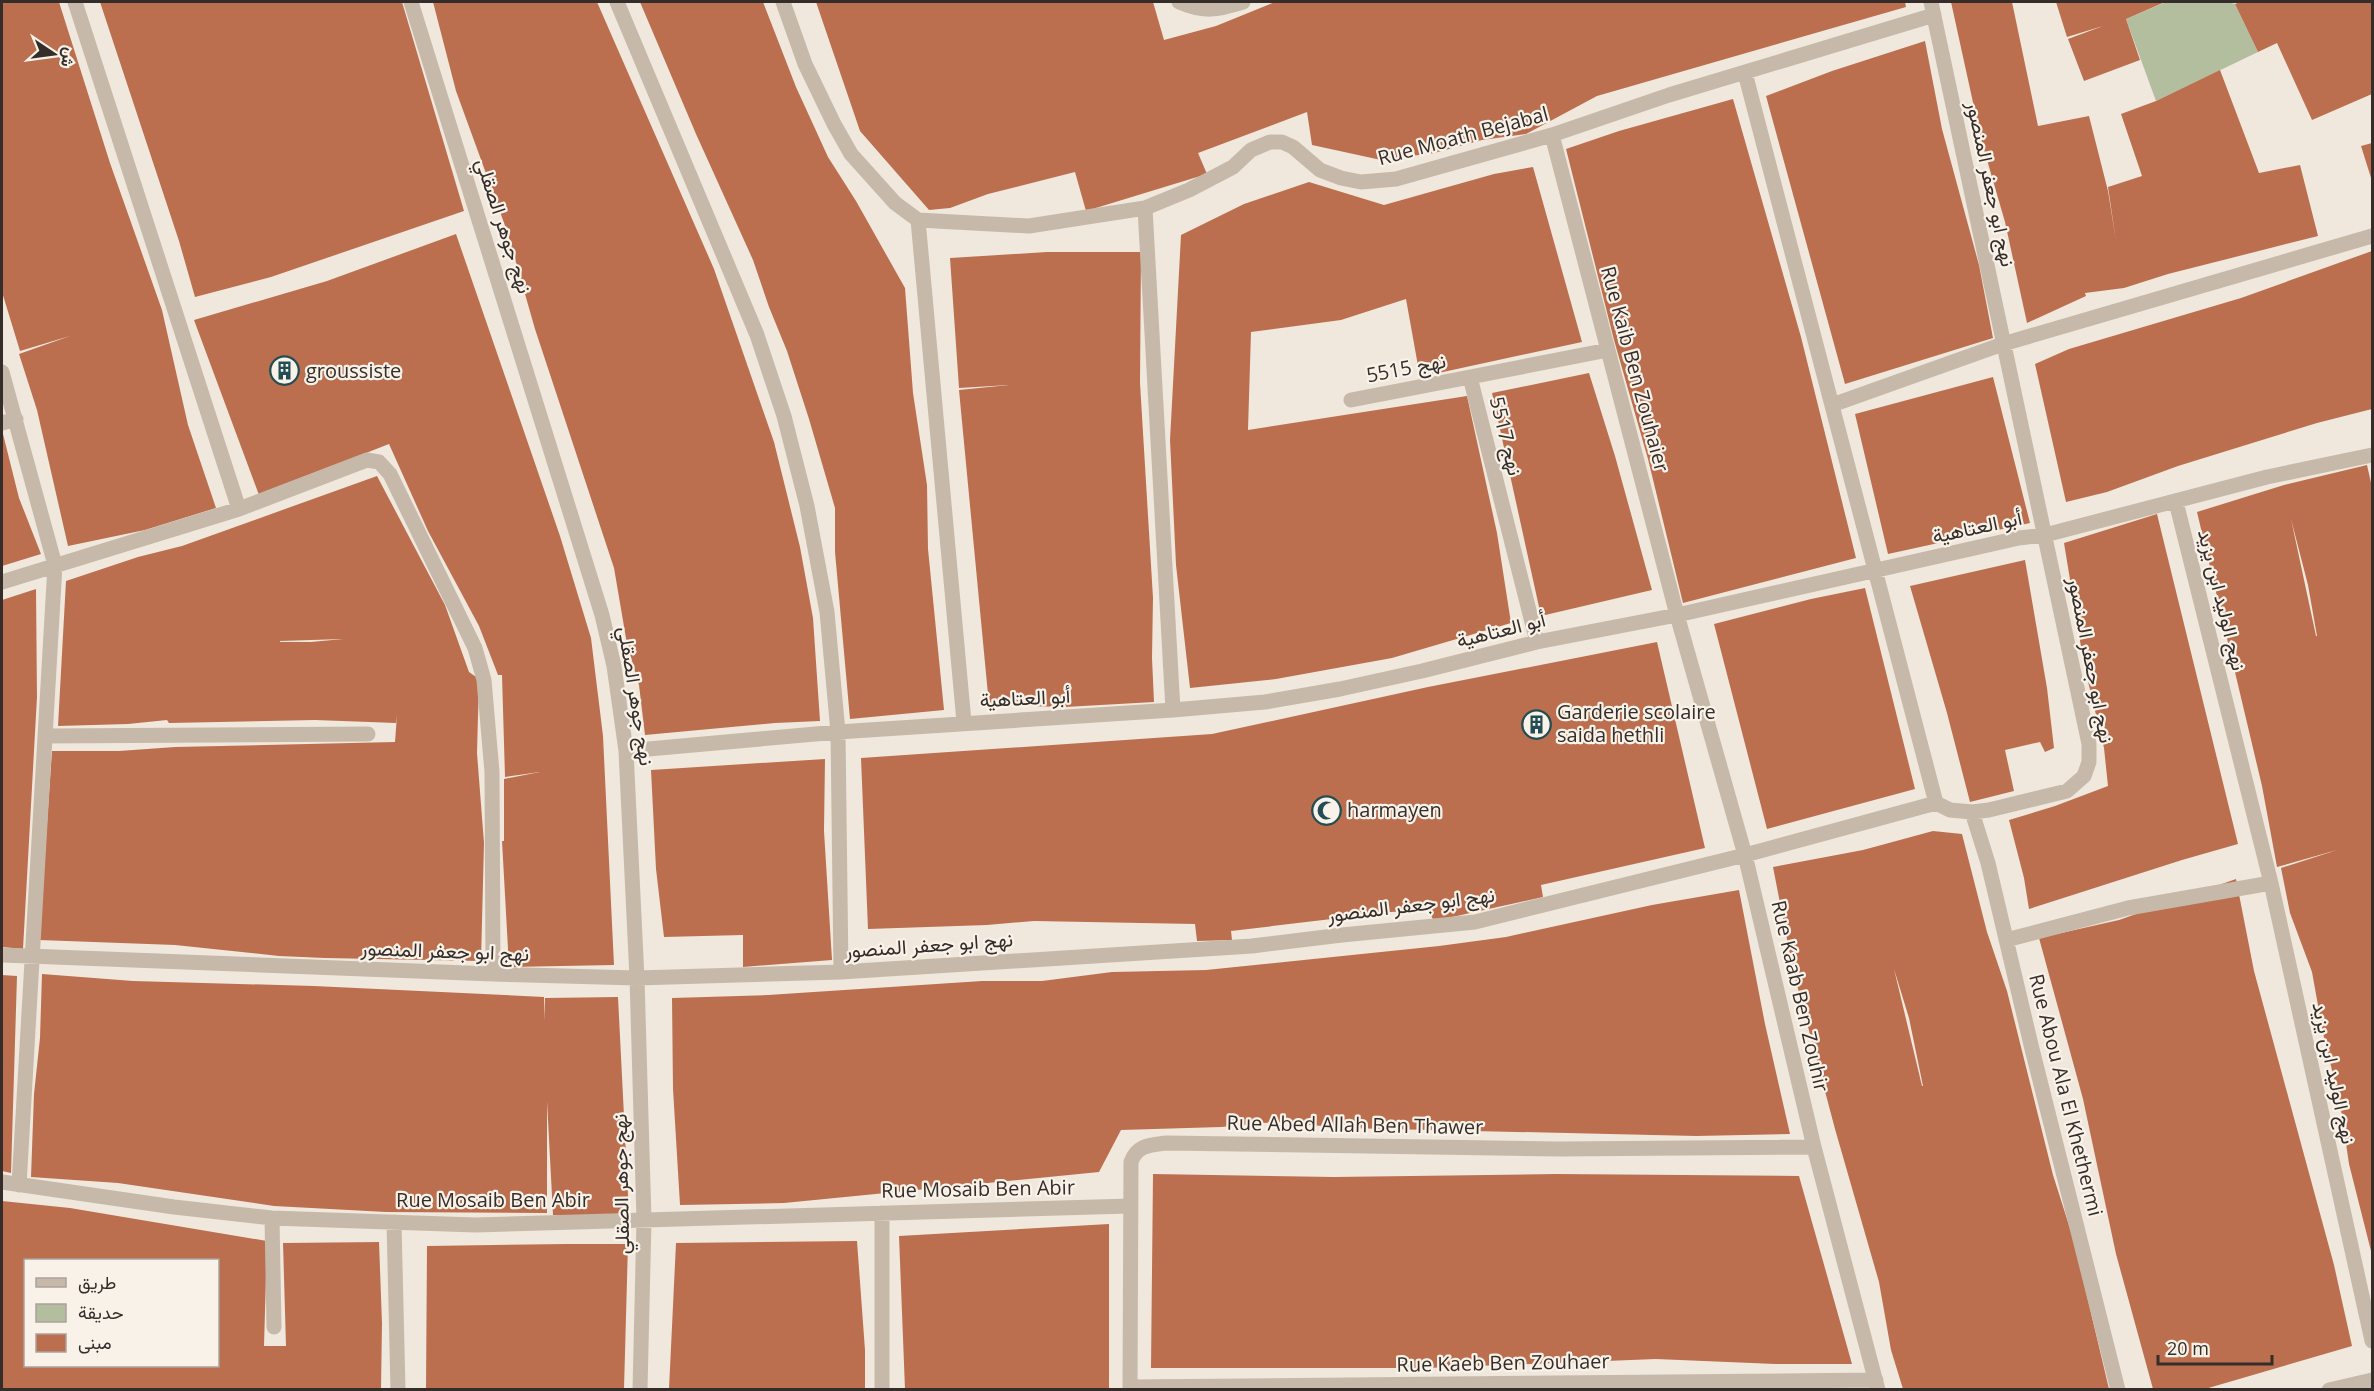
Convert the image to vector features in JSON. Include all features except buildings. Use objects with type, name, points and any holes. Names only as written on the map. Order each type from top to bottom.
[{"type":"street","points":[[75,2],[239,509]]},
{"type":"street","name":"نهج جوهر الصقلي","points":[[411,2],[602,615],[614,666],[626,751],[637,978],[644,1220],[640,1389]]},
{"type":"street","points":[[617,2],[757,335],[784,416],[807,506],[827,612],[838,732],[841,972]]},
{"type":"street","points":[[783,2],[805,64],[851,154],[895,203],[918,220],[964,722]]},
{"type":"street","points":[[1179,2],[1200,9],[1219,10],[1243,2]]},
{"type":"street","name":"Rue Moath Bejabal","points":[[918,220],[1029,226],[1145,208],[1189,190],[1233,168],[1251,150],[1270,142],[1282,142],[1293,147],[1320,170],[1341,178],[1361,182],[1396,179],[1552,135],[1669,95],[1745,73],[1933,8]]},
{"type":"street","name":"نهج ابو جعفر المنصور","points":[[2,955],[637,978],[841,972],[1252,946],[1342,934],[1475,922],[1936,804],[1959,812],[1972,812],[2067,791],[2084,776],[2089,762],[2089,744],[1933,8]]},
{"type":"street","points":[[1745,73],[1936,804]]},
{"type":"street","name":"Rue Kaib Ben Zouhaier","points":[[1552,135],[1677,615],[1744,855]]},
{"type":"street","points":[[1145,208],[1173,710]]},
{"type":"street","points":[[1832,405],[2003,344],[2373,236]]},
{"type":"street","name":"نهج 5517","points":[[1537,642],[1470,377],[1608,350]]},
{"type":"street","points":[[2,372],[9,421],[55,565],[19,1185]]},
{"type":"street","name":"نهج 5515","points":[[1351,400],[1470,377]]},
{"type":"street","name":"أبو العتاهية","points":[[626,751],[964,722],[1173,710],[1265,702],[1340,689],[1537,642],[1677,615],[2019,538],[2045,535],[2267,477],[2373,455]]},
{"type":"street","points":[[2,582],[239,509],[367,460],[379,462],[390,474],[470,637],[484,680],[492,772],[493,974]]},
{"type":"street","name":"نهج الوليد ابن يزيد","points":[[2176,502],[2271,883],[2373,1341]]},
{"type":"street","points":[[46,736],[368,734]]},
{"type":"street","name":"Rue Abou Ala El Khethermi","points":[[1972,812],[1988,863],[2118,1389]]},
{"type":"street","name":"Rue Kaab Ben Zouhir","points":[[1744,855],[1814,1147],[1877,1385]]},
{"type":"street","points":[[2006,940],[2128,908],[2271,883]]},
{"type":"street","name":"Rue Abed Allah Ben Thawer","points":[[1130,1388],[1131,1162],[1134,1154],[1146,1145],[1166,1143],[1559,1149],[1814,1147]]},
{"type":"street","name":"Rue Mosaib Ben Abir","points":[[2,1182],[273,1218],[476,1225],[1130,1206]]},
{"type":"street","points":[[882,1213],[882,1389]]},
{"type":"street","points":[[273,1218],[274,1327]]},
{"type":"street","points":[[394,1222],[398,1389]]},
{"type":"street","points":[[2329,1389],[2373,1380]]},
{"type":"street","name":"Rue Kaeb Ben Zouhaer","points":[[1130,1388],[1877,1385]]},
{"type":"green space","points":[[2166,2],[2235,4],[2258,52],[2156,101],[2126,19]]},
{"type":"place","name":"groussiste","points":[[285,371]]},
{"type":"place","name":"Garderie scolaire saida hethli","points":[[1536,724]]},
{"type":"place","name":"harmayen","points":[[1326,810]]}]
